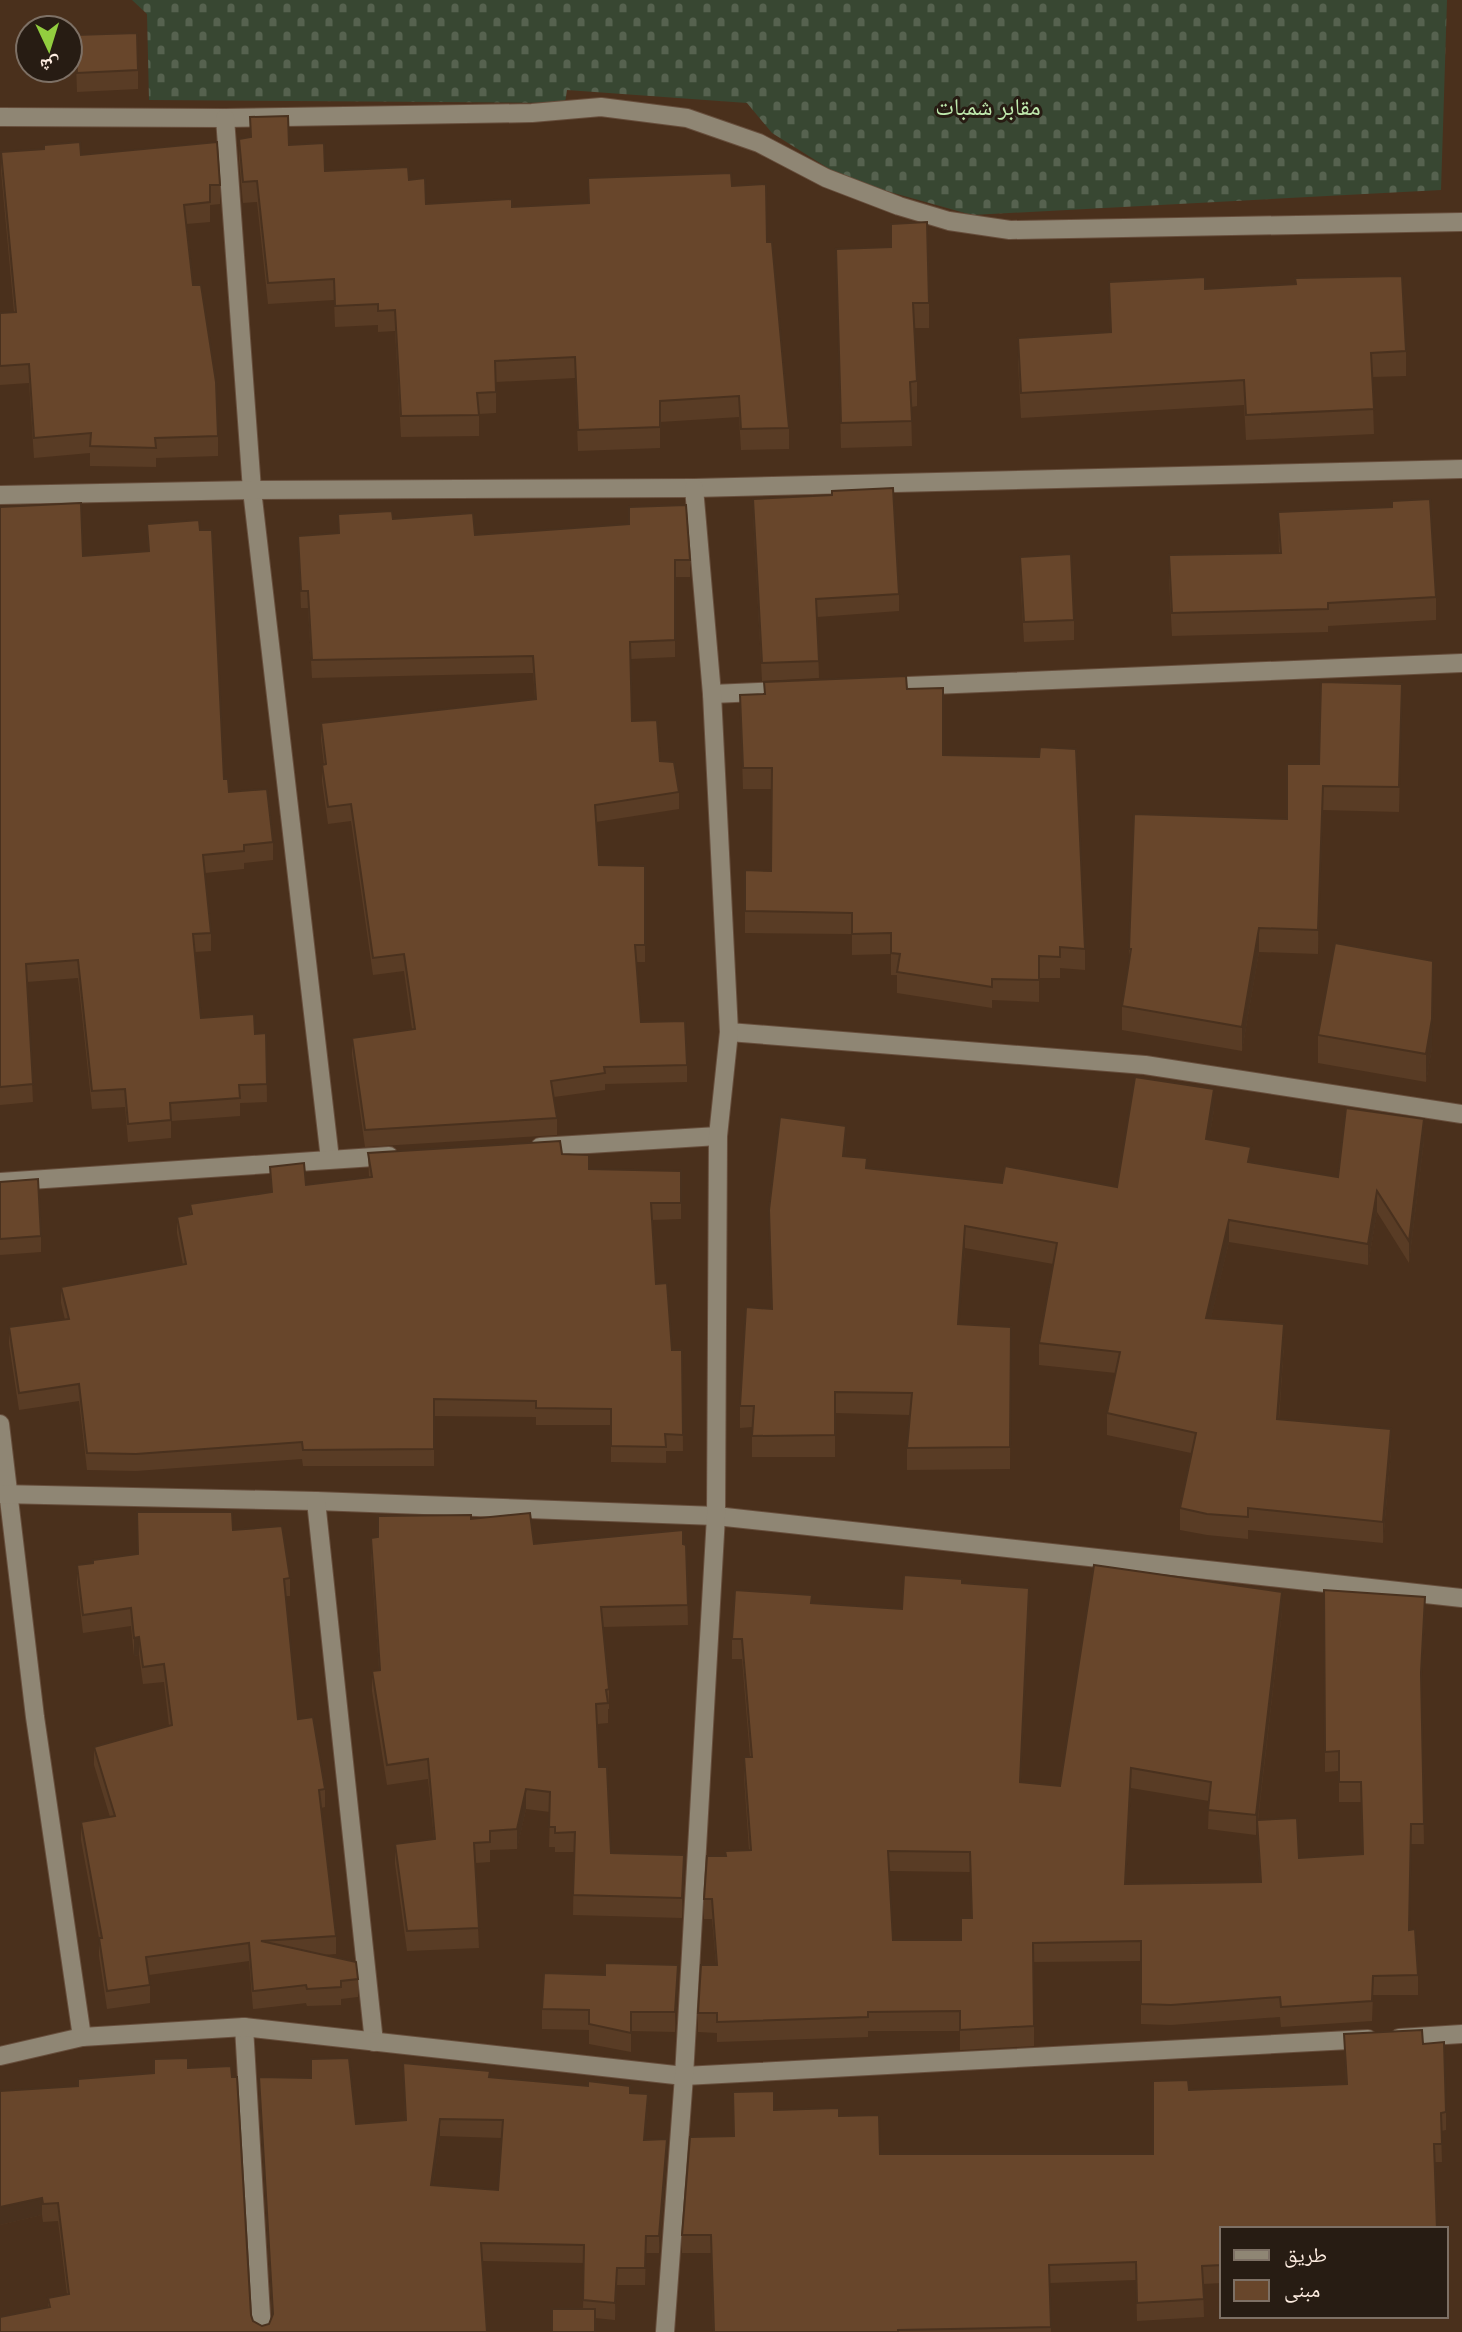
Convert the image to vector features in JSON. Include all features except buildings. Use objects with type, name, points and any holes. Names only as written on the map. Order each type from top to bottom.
[{"type":"street","points":[[0,117],[225,118],[532,113],[601,107],[687,118],[759,144],[826,178],[898,206],[949,221],[1010,230],[1462,222]]},
{"type":"street","points":[[225,118],[252,490],[330,1159]]},
{"type":"street","points":[[0,495],[252,490],[694,488],[1462,469]]},
{"type":"street","points":[[665,2332],[684,2076],[716,1516],[718,1136],[729,1032],[712,694],[694,488]]},
{"type":"street","points":[[864,688],[1462,663]]},
{"type":"street","points":[[712,694],[809,690]]},
{"type":"street","points":[[729,1032],[1145,1066],[1462,1114]]},
{"type":"street","points":[[524,1148],[718,1136]]},
{"type":"street","points":[[0,1182],[413,1154]]},
{"type":"street","points":[[0,1424],[3,1494],[82,2037]]},
{"type":"street","points":[[3,1494],[316,1500],[716,1516],[1462,1598]]},
{"type":"street","points":[[316,1500],[373,2042]]},
{"type":"street","points":[[244,2027],[262,2332]]},
{"type":"street","points":[[0,2056],[82,2037],[244,2027],[684,2076],[1462,2034]]},
{"type":"green space","name":"مقابر شمبات","points":[[132,0],[1447,0],[1441,190],[972,215],[847,180],[772,133],[747,103],[567,90],[565,103],[149,100],[147,14]]}]
